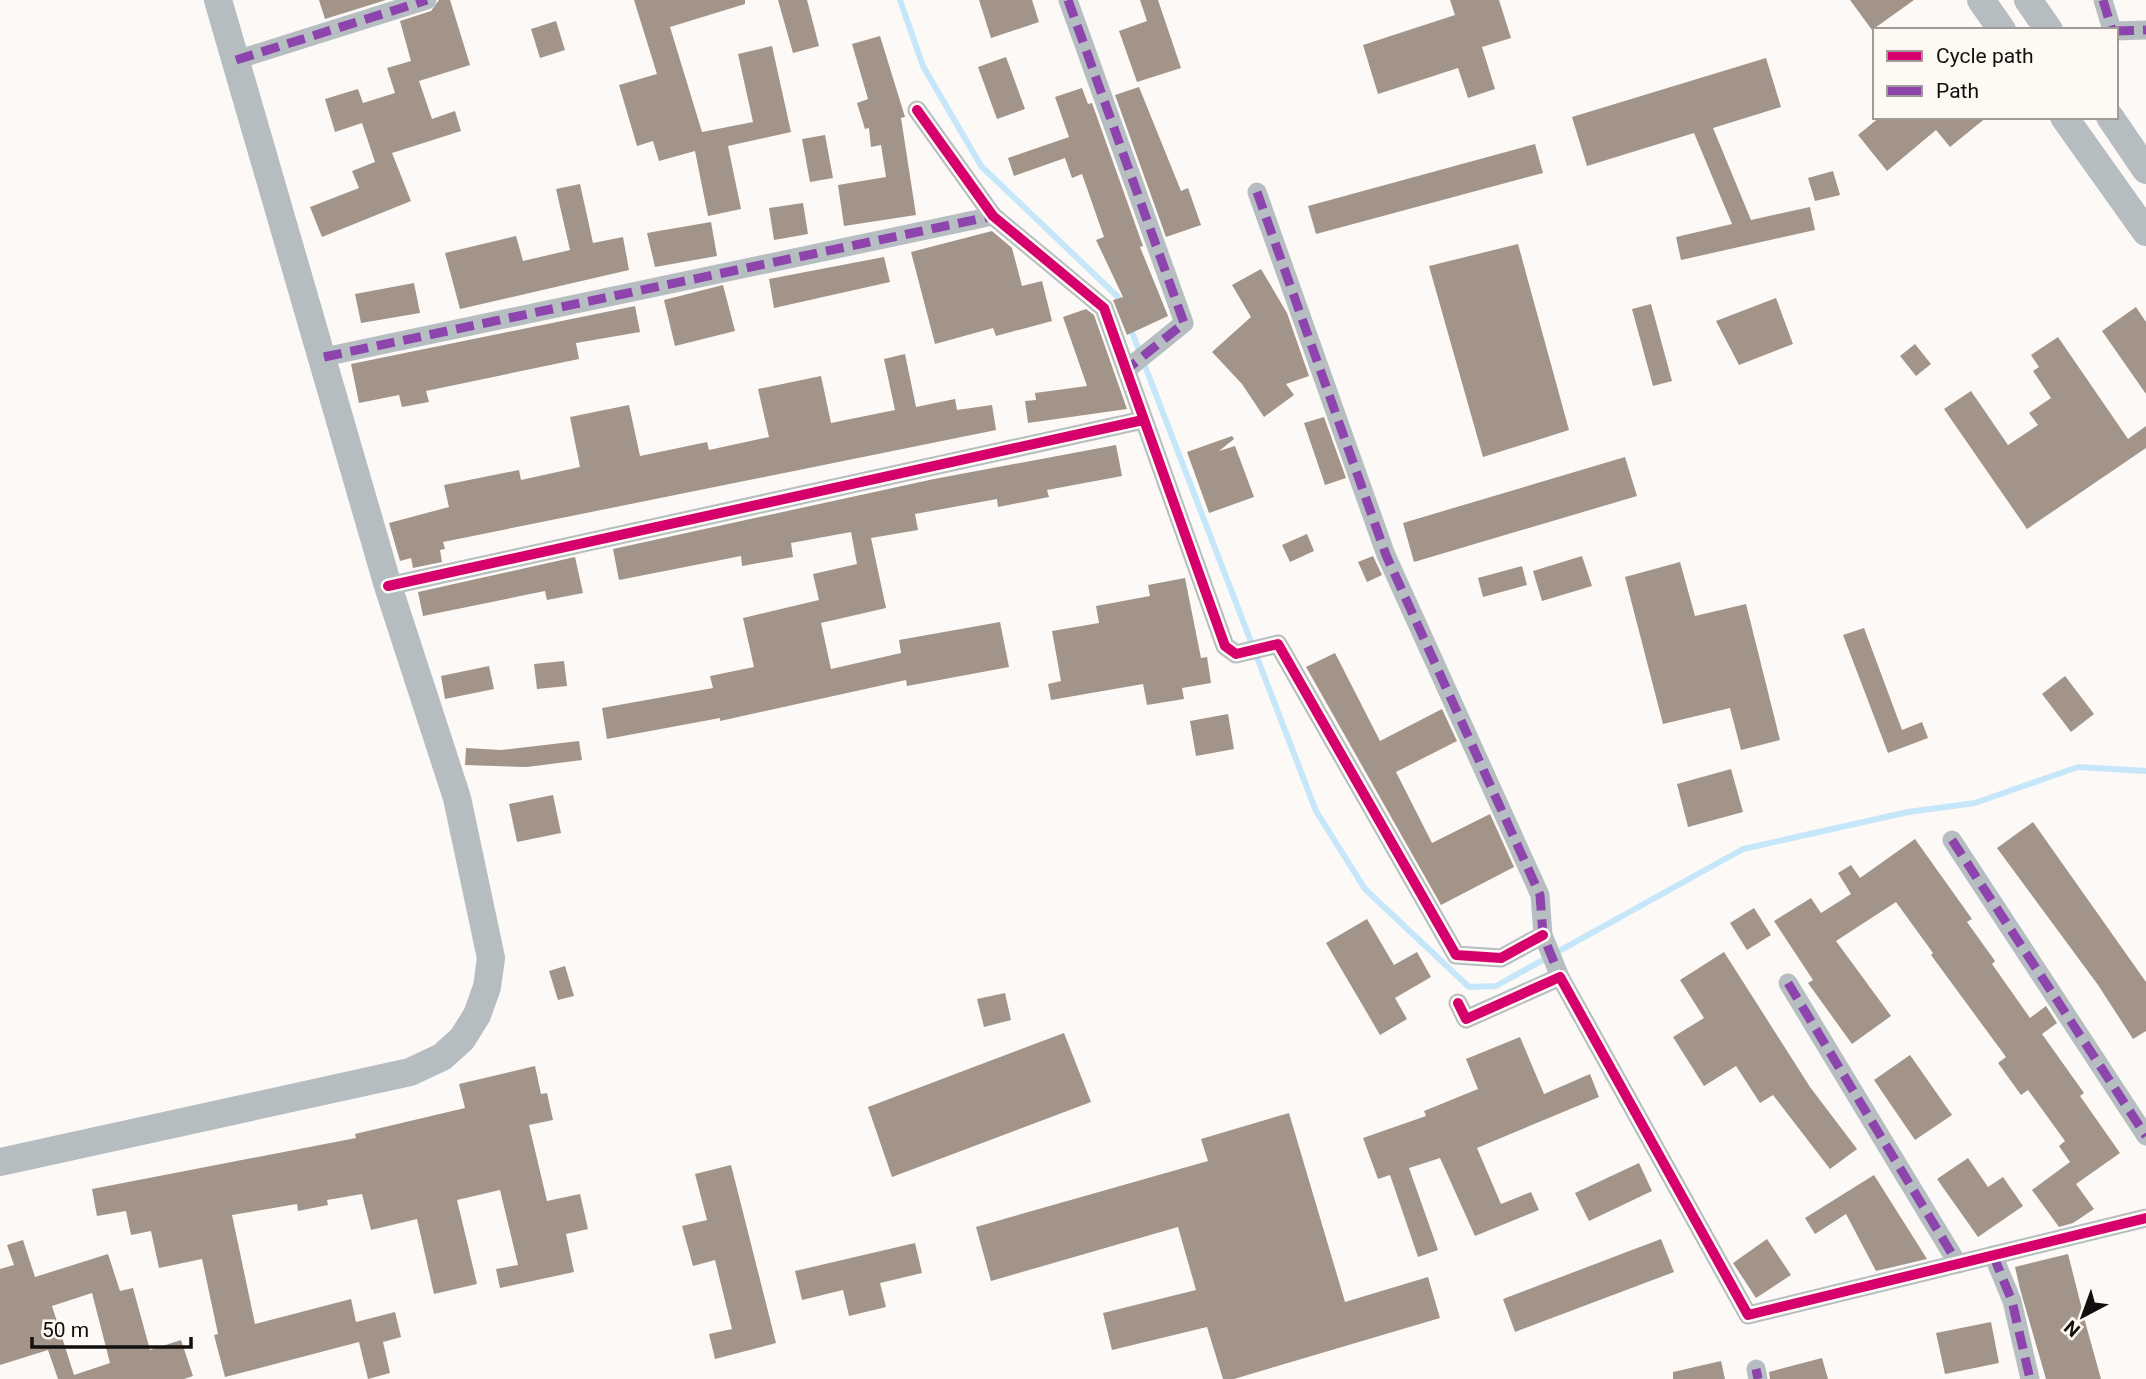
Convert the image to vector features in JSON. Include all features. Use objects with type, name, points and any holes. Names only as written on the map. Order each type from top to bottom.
[{"type":"main road","points":[[0,1162],[410,1072],[442,1057],[462,1039],[481,1006],[491,958],[457,798],[388,586],[324,357],[218,0]]},
{"type":"main road","points":[[1982,0],[2001,28]]},
{"type":"main road","points":[[2028,0],[2048,28]]},
{"type":"main road","points":[[2065,119],[2146,232]]},
{"type":"main road","points":[[2111,119],[2146,170]]},
{"type":"street","points":[[236,60],[428,0]]},
{"type":"street","points":[[1068,0],[1184,323],[1136,361]]},
{"type":"street","points":[[2102,0],[2113,28]]},
{"type":"street","points":[[2118,30],[2146,30]]},
{"type":"street","points":[[917,110],[993,216],[1104,308],[1136,361],[1143,420],[1225,646],[1236,654],[1278,644],[1456,955],[1501,958],[1543,935]]},
{"type":"street","points":[[1257,192],[1386,555],[1540,895],[1543,935],[1560,977],[1748,1315],[2146,1218]]},
{"type":"street","points":[[324,357],[993,216]]},
{"type":"street","points":[[388,586],[1143,420]]},
{"type":"street","points":[[1952,840],[2146,1136]]},
{"type":"street","points":[[1458,1003],[1466,1019],[1560,977]]},
{"type":"street","points":[[1788,982],[1958,1264]]},
{"type":"street","points":[[1993,1255],[2011,1301],[2030,1379]]},
{"type":"building","points":[[319,0],[386,0],[325,19]]},
{"type":"building","points":[[439,0],[450,0],[470,65],[419,81],[432,119],[455,111],[461,131],[392,153],[411,201],[322,237],[310,207],[359,188],[352,171],[375,162],[362,123],[335,132],[325,99],[358,89],[363,103],[395,93],[387,68],[411,61],[400,21],[431,11]]},
{"type":"building","points":[[634,0],[745,0],[745,4],[670,27],[702,132],[753,122],[738,54],[772,46],[791,132],[728,146],[741,209],[708,216],[695,151],[659,161],[653,141],[637,146],[619,85],[657,74]]},
{"type":"building","points":[[778,0],[807,0],[819,46],[793,53]]},
{"type":"building","points":[[979,0],[1032,0],[1039,22],[991,38]]},
{"type":"building","points":[[1140,0],[1158,0],[1181,68],[1137,82],[1119,31],[1147,21]]},
{"type":"building","points":[[1450,0],[1499,0],[1511,38],[1482,47],[1495,89],[1468,98],[1458,68],[1378,94],[1363,45],[1455,15]]},
{"type":"building","points":[[1850,0],[1914,0],[1873,28],[1872,30]]},
{"type":"building","points":[[556,21],[565,50],[540,58],[531,29]]},
{"type":"building","points":[[880,36],[905,117],[901,118],[916,215],[844,226],[838,185],[886,177],[881,145],[871,147],[869,128],[865,129],[857,103],[868,99],[852,44]]},
{"type":"building","points":[[1006,57],[1025,109],[997,119],[978,67]]},
{"type":"building","points":[[1766,58],[1781,107],[1713,128],[1751,220],[1810,207],[1815,230],[1681,260],[1676,237],[1732,224],[1694,133],[1587,166],[1572,117]]},
{"type":"building","points":[[1139,87],[1181,191],[1188,188],[1201,225],[1166,237],[1115,95]]},
{"type":"building","points":[[1082,88],[1088,104],[1092,103],[1143,246],[1140,247],[1168,316],[1127,335],[1113,300],[1123,297],[1096,240],[1104,237],[1082,174],[1072,178],[1065,158],[1014,176],[1008,158],[1069,137],[1055,97]]},
{"type":"building","points":[[1878,119],[1985,119],[1950,147],[1936,130],[1887,171],[1858,135]]},
{"type":"building","points":[[825,135],[833,178],[810,182],[802,139]]},
{"type":"building","points":[[1535,144],[1543,173],[1316,234],[1308,206]]},
{"type":"building","points":[[1833,171],[1840,195],[1815,201],[1808,178]]},
{"type":"building","points":[[580,184],[593,243],[623,237],[629,270],[460,309],[445,253],[516,236],[523,261],[570,250],[556,189]]},
{"type":"building","points":[[803,203],[808,234],[774,240],[769,208]]},
{"type":"building","points":[[711,222],[717,256],[655,267],[647,233]]},
{"type":"building","points":[[992,231],[1012,248],[1022,286],[1042,281],[1052,321],[996,336],[993,328],[935,344],[911,252]]},
{"type":"building","points":[[1518,244],[1569,430],[1483,457],[1429,266]]},
{"type":"building","points":[[884,257],[890,282],[774,308],[769,279]]},
{"type":"building","points":[[1261,269],[1287,313],[1309,376],[1286,384],[1294,395],[1264,417],[1242,384],[1212,352],[1251,317],[1232,285]]},
{"type":"building","points":[[414,283],[420,313],[361,323],[355,294]]},
{"type":"building","points":[[723,285],[735,331],[675,346],[664,300]]},
{"type":"building","points":[[1776,298],[1793,344],[1739,365],[1716,321]]},
{"type":"building","points":[[1651,304],[1672,381],[1653,386],[1632,309]]},
{"type":"building","points":[[635,306],[640,332],[576,343],[579,359],[426,391],[429,402],[402,407],[399,395],[359,403],[351,364]]},
{"type":"building","points":[[2136,307],[2146,322],[2146,394],[2102,331]]},
{"type":"building","points":[[1086,309],[1094,315],[1127,409],[1028,423],[1025,401],[1036,400],[1035,393],[1087,386],[1063,317]]},
{"type":"building","points":[[2058,337],[2128,439],[2146,426],[2146,448],[2027,529],[1944,409],[1971,391],[2008,445],[2038,425],[2029,413],[2051,398],[2033,371],[2039,367],[2031,355]]},
{"type":"building","points":[[1915,344],[1931,364],[1916,376],[1900,356]]},
{"type":"building","points":[[905,354],[916,407],[955,399],[957,410],[992,405],[996,430],[443,542],[445,549],[440,550],[442,562],[413,568],[411,558],[400,561],[389,523],[449,507],[444,485],[519,470],[521,480],[580,467],[570,417],[629,405],[640,456],[707,442],[709,450],[769,437],[758,389],[821,376],[831,423],[895,410],[884,359]]},
{"type":"building","points":[[1324,417],[1346,478],[1325,485],[1304,423]]},
{"type":"building","points":[[1232,436],[1234,439],[1219,451],[1235,446],[1254,497],[1209,513],[1187,452]]},
{"type":"building","points":[[1116,445],[1122,476],[1047,490],[1049,497],[998,507],[997,499],[915,514],[918,530],[871,538],[886,608],[821,623],[831,669],[901,653],[899,640],[1000,622],[1009,667],[907,686],[906,680],[720,721],[720,718],[607,739],[602,708],[713,688],[710,676],[754,667],[743,618],[819,600],[813,574],[857,564],[851,532],[791,543],[793,557],[742,566],[741,556],[619,580],[613,549],[934,479]]},
{"type":"building","points":[[1625,457],[1637,496],[1414,562],[1403,523]]},
{"type":"building","points":[[1307,534],[1314,551],[1290,562],[1282,545]]},
{"type":"building","points":[[1373,556],[1382,575],[1367,582],[1358,562]]},
{"type":"building","points":[[1582,556],[1592,586],[1542,601],[1533,571]]},
{"type":"building","points":[[575,557],[583,593],[547,600],[545,591],[423,616],[418,592]]},
{"type":"building","points":[[1680,562],[1695,616],[1746,604],[1780,740],[1741,750],[1730,708],[1663,724],[1625,577]]},
{"type":"building","points":[[1522,566],[1527,585],[1483,597],[1478,578]]},
{"type":"building","points":[[1185,578],[1201,658],[1207,657],[1211,683],[1182,688],[1184,699],[1147,705],[1143,684],[1051,700],[1048,684],[1061,681],[1052,631],[1099,623],[1096,606],[1150,596],[1148,585]]},
{"type":"building","points":[[1864,628],[1902,730],[1922,722],[1928,738],[1888,753],[1843,635]]},
{"type":"building","points":[[1335,653],[1380,741],[1442,709],[1457,741],[1396,772],[1432,843],[1490,814],[1514,867],[1441,905],[1306,667]]},
{"type":"building","points":[[564,661],[567,686],[537,689],[534,664]]},
{"type":"building","points":[[489,666],[494,689],[445,699],[441,676]]},
{"type":"building","points":[[2065,676],[2094,714],[2071,732],[2042,694]]},
{"type":"building","points":[[1228,714],[1234,749],[1196,756],[1190,721]]},
{"type":"building","points":[[579,741],[582,760],[527,767],[465,765],[466,748],[501,750]]},
{"type":"building","points":[[1731,769],[1743,812],[1688,827],[1677,784]]},
{"type":"building","points":[[553,795],[561,833],[517,842],[509,804]]},
{"type":"building","points":[[2033,822],[2146,982],[2146,1031],[2133,1039],[2098,985],[1997,848]]},
{"type":"building","points":[[1915,839],[1972,919],[1967,922],[1995,961],[1992,964],[2030,1018],[2046,1006],[2057,1023],[2042,1034],[2084,1093],[2080,1096],[2120,1153],[2076,1184],[2094,1209],[2073,1223],[2059,1227],[2032,1190],[2070,1162],[2059,1146],[2065,1141],[2028,1090],[2021,1095],[1998,1063],[2006,1057],[1931,955],[1933,953],[1896,902],[1836,941],[1891,1016],[1852,1044],[1808,983],[1813,980],[1774,921],[1811,898],[1821,913],[1851,894],[1838,873],[1851,865],[1860,878]]},
{"type":"building","points":[[1754,908],[1771,935],[1747,950],[1730,923]]},
{"type":"building","points":[[1367,919],[1394,965],[1417,952],[1431,977],[1395,998],[1407,1019],[1380,1035],[1326,943]]},
{"type":"building","points":[[1724,952],[1810,1087],[1857,1149],[1830,1169],[1773,1095],[1760,1103],[1736,1066],[1704,1086],[1673,1037],[1704,1018],[1680,980]]},
{"type":"building","points":[[565,966],[574,996],[558,1000],[549,971]]},
{"type":"building","points":[[1005,993],[1011,1020],[984,1027],[977,999]]},
{"type":"building","points":[[1064,1033],[1091,1102],[892,1177],[868,1107]]},
{"type":"building","points":[[1520,1037],[1544,1094],[1590,1074],[1599,1097],[1477,1148],[1501,1204],[1531,1192],[1539,1210],[1475,1236],[1440,1158],[1409,1168],[1438,1250],[1418,1257],[1390,1175],[1378,1179],[1363,1138],[1426,1116],[1424,1111],[1478,1089],[1466,1059]]},
{"type":"building","points":[[1910,1055],[1952,1115],[1915,1140],[1874,1080]]},
{"type":"building","points":[[535,1066],[541,1094],[547,1093],[553,1120],[529,1125],[547,1201],[580,1194],[588,1229],[566,1234],[574,1272],[500,1288],[496,1269],[518,1265],[500,1190],[457,1200],[477,1284],[434,1294],[417,1219],[371,1230],[362,1194],[327,1200],[328,1205],[298,1211],[297,1204],[232,1215],[255,1324],[351,1299],[356,1322],[395,1312],[401,1337],[383,1342],[390,1373],[368,1379],[359,1342],[225,1377],[214,1335],[218,1334],[202,1259],[159,1268],[151,1231],[131,1235],[126,1211],[97,1216],[92,1189],[356,1138],[355,1134],[465,1108],[459,1084]]},
{"type":"building","points":[[1289,1113],[1345,1302],[1428,1277],[1440,1318],[1234,1379],[1223,1379],[1207,1327],[1112,1350],[1103,1313],[1196,1290],[1178,1227],[991,1281],[976,1227],[1208,1161],[1201,1139]]},
{"type":"building","points":[[1968,1158],[1988,1187],[2003,1177],[2023,1206],[1978,1237],[1937,1179]]},
{"type":"building","points":[[1639,1163],[1652,1191],[1589,1221],[1575,1193]]},
{"type":"building","points":[[731,1165],[776,1343],[715,1359],[709,1334],[732,1329],[715,1260],[693,1266],[682,1226],[707,1220],[695,1174]]},
{"type":"building","points":[[1874,1175],[1927,1259],[1876,1271],[1846,1214],[1815,1234],[1805,1218]]},
{"type":"building","points":[[1661,1239],[1674,1272],[1515,1332],[1503,1299]]},
{"type":"building","points":[[1767,1239],[1791,1275],[1756,1298],[1733,1263]]},
{"type":"building","points":[[23,1240],[35,1277],[108,1254],[120,1291],[133,1288],[150,1350],[181,1340],[193,1376],[184,1379],[58,1379],[48,1350],[0,1365],[0,1269],[14,1265],[7,1245]],"holes":[[[92,1293],[110,1363],[74,1375],[52,1306]]]},
{"type":"building","points":[[915,1243],[922,1273],[880,1283],[886,1307],[849,1316],[843,1290],[802,1300],[795,1271]]},
{"type":"building","points":[[2068,1254],[2101,1379],[2046,1379],[2020,1289],[2015,1267]]},
{"type":"building","points":[[1991,1322],[1999,1363],[1945,1374],[1936,1333]]},
{"type":"building","points":[[1822,1358],[1828,1379],[1770,1379],[1769,1372]]},
{"type":"building","points":[[1721,1361],[1725,1379],[1673,1379],[1673,1372]]},
{"type":"waterway","points":[[900,0],[923,66],[981,166],[1118,297],[1121,304]]},
{"type":"waterway","points":[[1130,327],[1316,811],[1365,889],[1469,987],[1496,986],[1743,849],[1908,812],[1975,803],[2078,767],[2146,771]]},
{"type":"marked path","points":[[236,60],[427,0]]},
{"type":"marked path","points":[[1068,0],[1184,323],[1126,370]]},
{"type":"marked path","points":[[2103,0],[2111,28]]},
{"type":"marked path","points":[[2118,31],[2146,30]]},
{"type":"marked path","points":[[1257,192],[1386,555],[1540,895],[1543,935],[1560,977]]},
{"type":"marked path","points":[[324,357],[993,216]]},
{"type":"marked path","points":[[1952,840],[2146,1136]]},
{"type":"marked path","points":[[1788,983],[1958,1264]]},
{"type":"marked path","points":[[1993,1255],[2012,1301],[2030,1379]]},
{"type":"marked path","points":[[1756,1369],[1758,1379]]},
{"type":"cycle path","points":[[917,110],[993,216],[1104,308],[1225,646],[1236,654],[1278,644],[1456,955],[1501,958],[1543,935]]},
{"type":"cycle path","points":[[388,586],[1143,420]]},
{"type":"cycle path","points":[[1458,1003],[1466,1019],[1560,977],[1748,1315],[2146,1218]]}]
